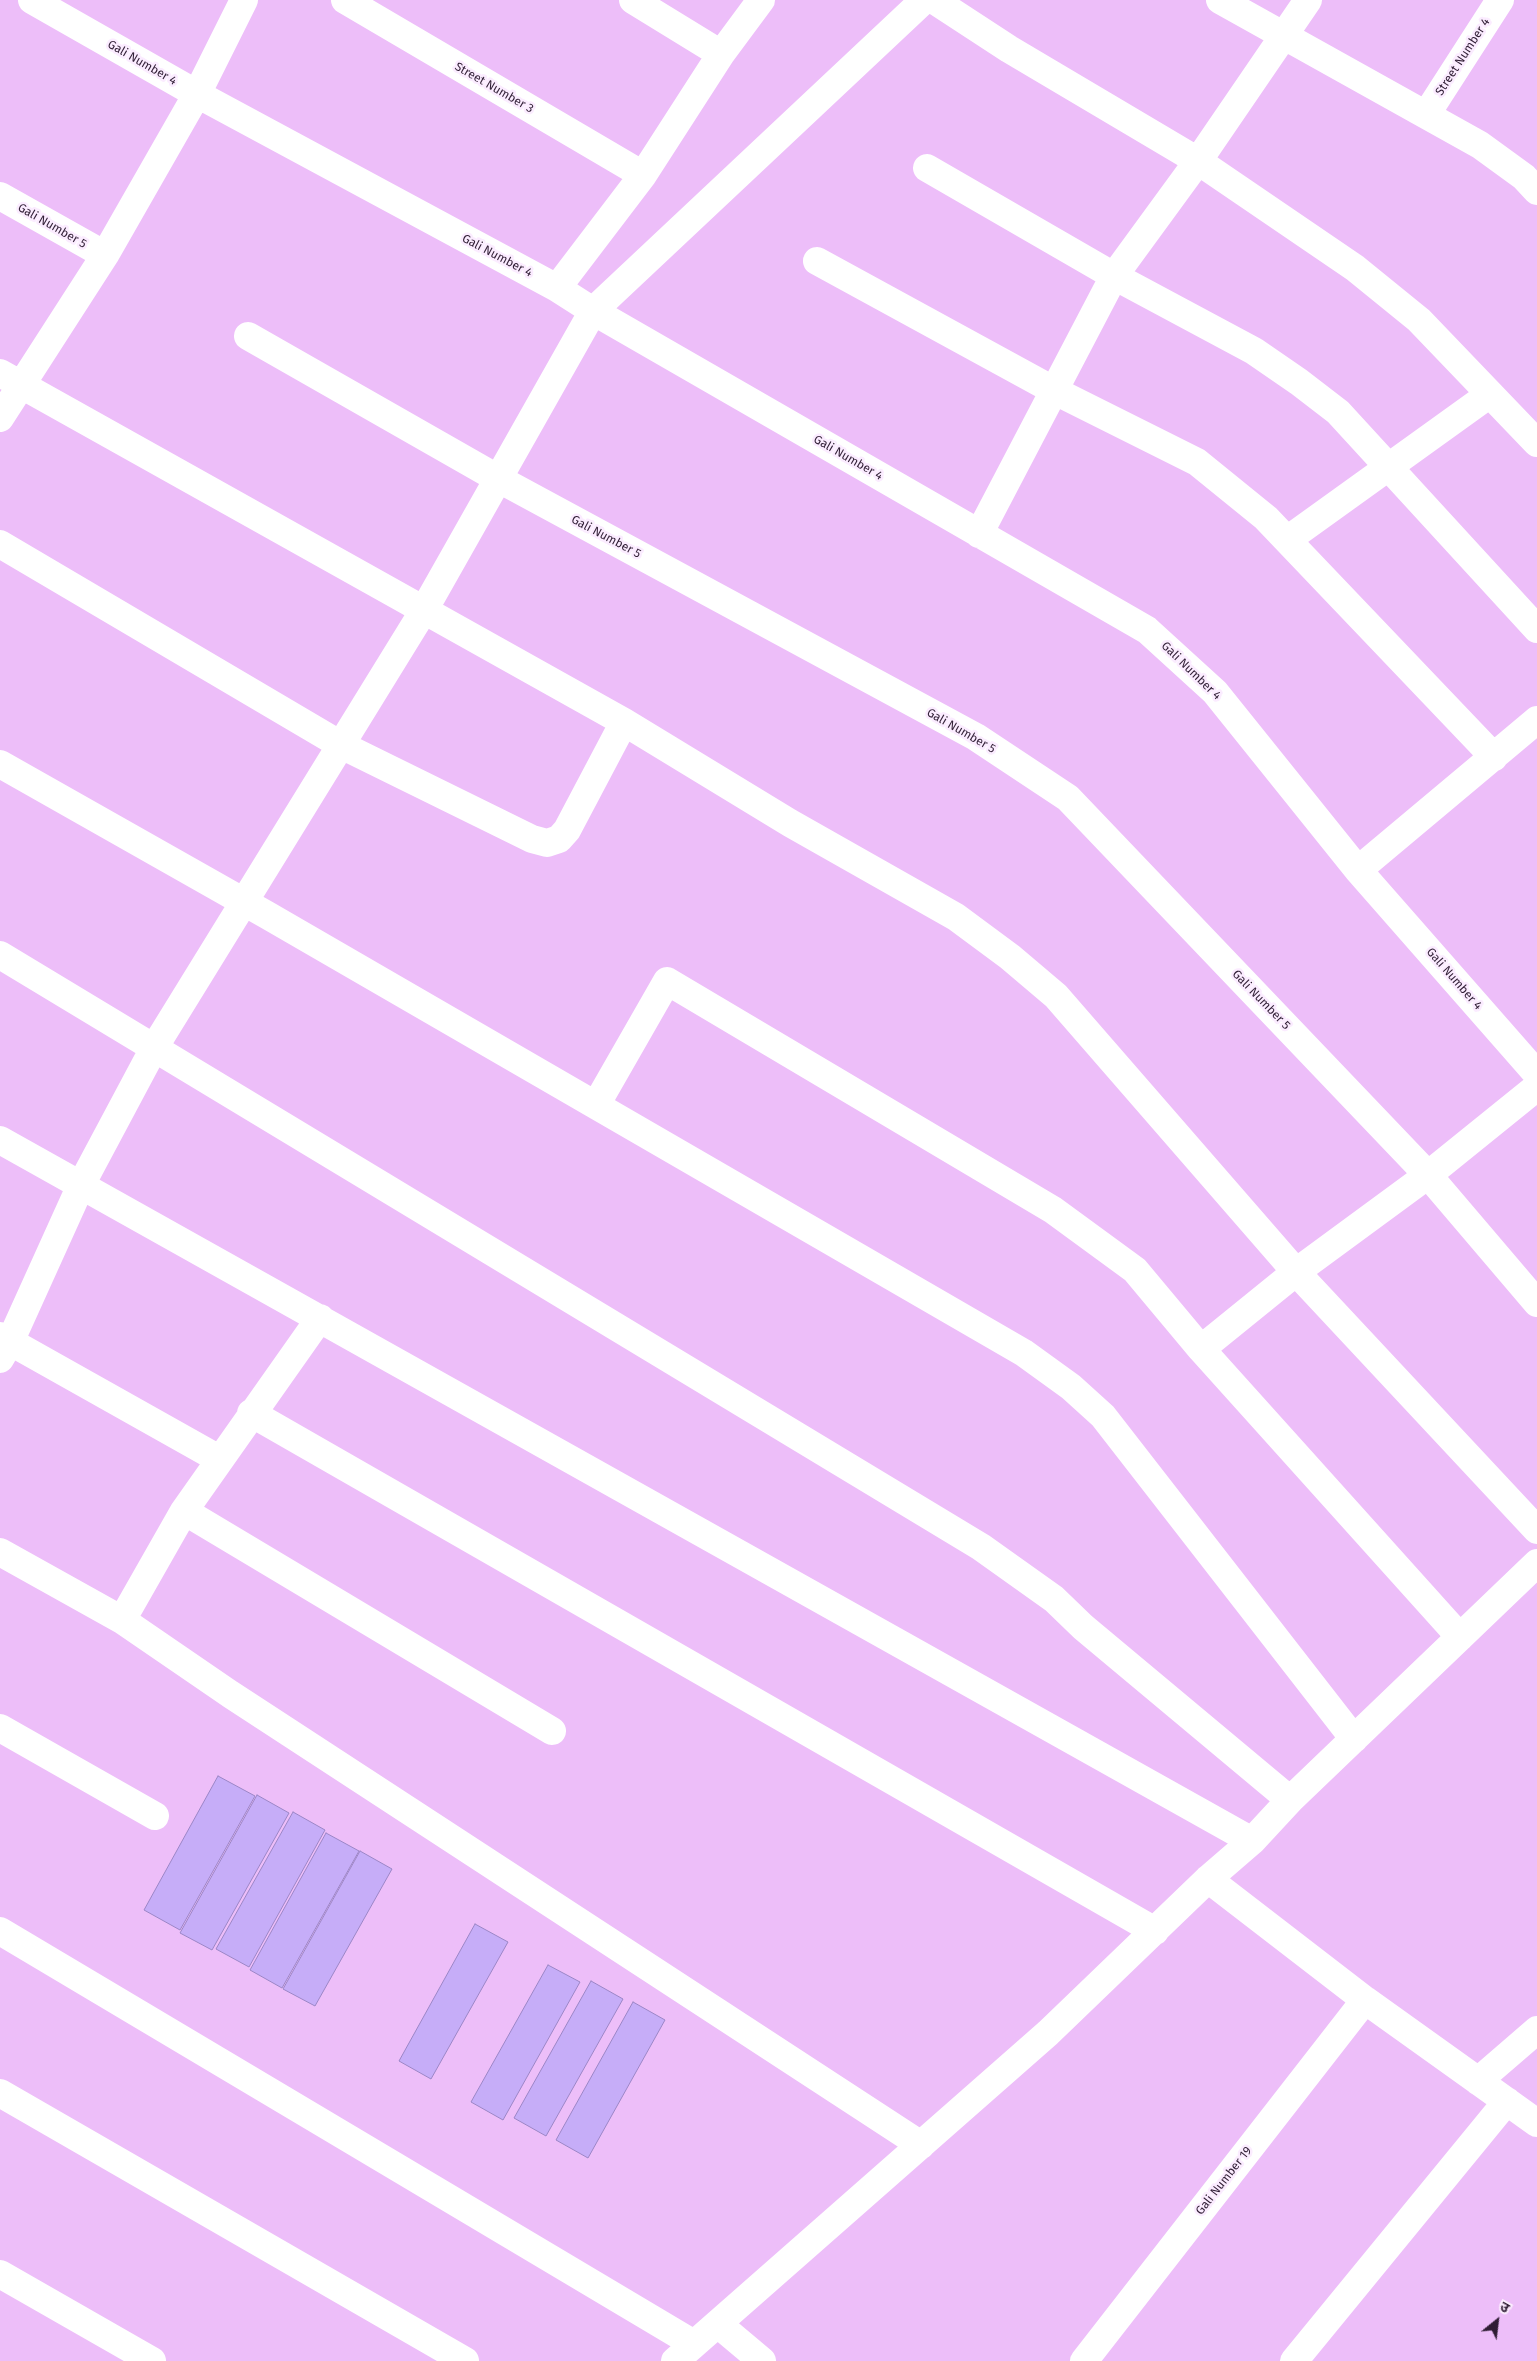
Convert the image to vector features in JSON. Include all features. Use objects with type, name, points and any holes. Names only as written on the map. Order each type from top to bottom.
[{"type":"street","name":"Gali Number 4","points":[[32,0],[198,94],[557,288],[593,311],[1147,630],[1215,692],[1358,870],[1537,1074]]},
{"type":"street","points":[[0,418],[11,379],[105,255],[198,94],[244,0]]},
{"type":"street","name":"Street Number 3","points":[[345,0],[643,175]]},
{"type":"street","points":[[633,0],[721,54]]},
{"type":"street","points":[[557,288],[643,175],[721,54],[761,0]]},
{"type":"street","points":[[219,1459],[3,1346],[82,1185],[154,1048],[424,610],[593,311],[924,0]]},
{"type":"street","points":[[934,0],[1009,49],[1198,161],[1355,268],[1419,320],[1537,444]]},
{"type":"street","points":[[1220,0],[1480,145],[1524,177],[1537,191]]},
{"type":"street","points":[[979,534],[1055,392],[1114,276],[1198,161],[1308,0]]},
{"type":"street","name":"Street Number 4","points":[[1426,115],[1500,0]]},
{"type":"street","points":[[926,168],[1114,276],[1254,351],[1300,382],[1338,412],[1537,629]]},
{"type":"street","name":"Gali Number 5","points":[[0,196],[105,255]]},
{"type":"street","points":[[817,261],[1055,392],[1197,462],[1235,491],[1287,540],[1494,757]]},
{"type":"street","name":"Gali Number 5","points":[[248,336],[497,478],[976,737],[1068,798],[1428,1175],[1537,1303]]},
{"type":"street","points":[[11,379],[624,722],[790,823],[956,917],[1010,957],[1056,996],[1296,1272],[1537,1530]]},
{"type":"street","points":[[1287,540],[1490,394]]},
{"type":"street","points":[[0,544],[341,745],[532,839],[547,843],[559,839],[567,830],[624,722]]},
{"type":"street","points":[[1358,870],[1537,720]]},
{"type":"street","points":[[0,764],[1024,1352],[1071,1387],[1103,1416],[1354,1739]]},
{"type":"street","points":[[0,955],[981,1547],[1054,1599],[1091,1633],[1290,1800]]},
{"type":"street","points":[[596,1105],[667,981],[1061,1216],[1135,1270],[1200,1349],[1460,1637]]},
{"type":"street","points":[[1200,1349],[1296,1272],[1428,1175],[1537,1087]]},
{"type":"street","points":[[0,1140],[1252,1841]]},
{"type":"street","points":[[122,1620],[184,1511],[251,1413],[320,1318]]},
{"type":"street","points":[[251,1413],[1154,1931]]},
{"type":"street","points":[[184,1511],[552,1731]]},
{"type":"street","points":[[0,1552],[122,1620],[238,1700],[921,2145]]},
{"type":"street","points":[[3,1940],[685,2353],[1048,2033],[1208,1879],[1252,1841],[1290,1800],[1537,1562]]},
{"type":"street","points":[[0,1728],[155,1816]]},
{"type":"street","points":[[1208,1879],[1365,2000],[1537,2123]]},
{"type":"street","name":"Gali Number 19","points":[[1084,2361],[1365,2000]]},
{"type":"street","points":[[1478,2081],[1537,2030]]},
{"type":"street","points":[[0,2093],[465,2361]]},
{"type":"street","points":[[1294,2361],[1507,2101]]},
{"type":"street","points":[[0,2274],[152,2361]]},
{"type":"street","points":[[718,2324],[762,2361]]},
{"type":"building","points":[[218,1776],[255,1796],[180,1930],[144,1910]]},
{"type":"building","points":[[257,1795],[289,1813],[212,1950],[180,1933]]},
{"type":"building","points":[[293,1812],[325,1830],[249,1967],[216,1949]]},
{"type":"building","points":[[326,1833],[359,1851],[282,1988],[250,1970]]},
{"type":"building","points":[[360,1851],[392,1869],[315,2006],[283,1989]]},
{"type":"building","points":[[475,1924],[508,1942],[431,2079],[399,2061]]},
{"type":"building","points":[[548,1965],[580,1982],[503,2120],[471,2102]]},
{"type":"building","points":[[591,1981],[623,1999],[546,2136],[514,2118]]},
{"type":"building","points":[[633,2002],[665,2020],[588,2158],[556,2140]]}]
